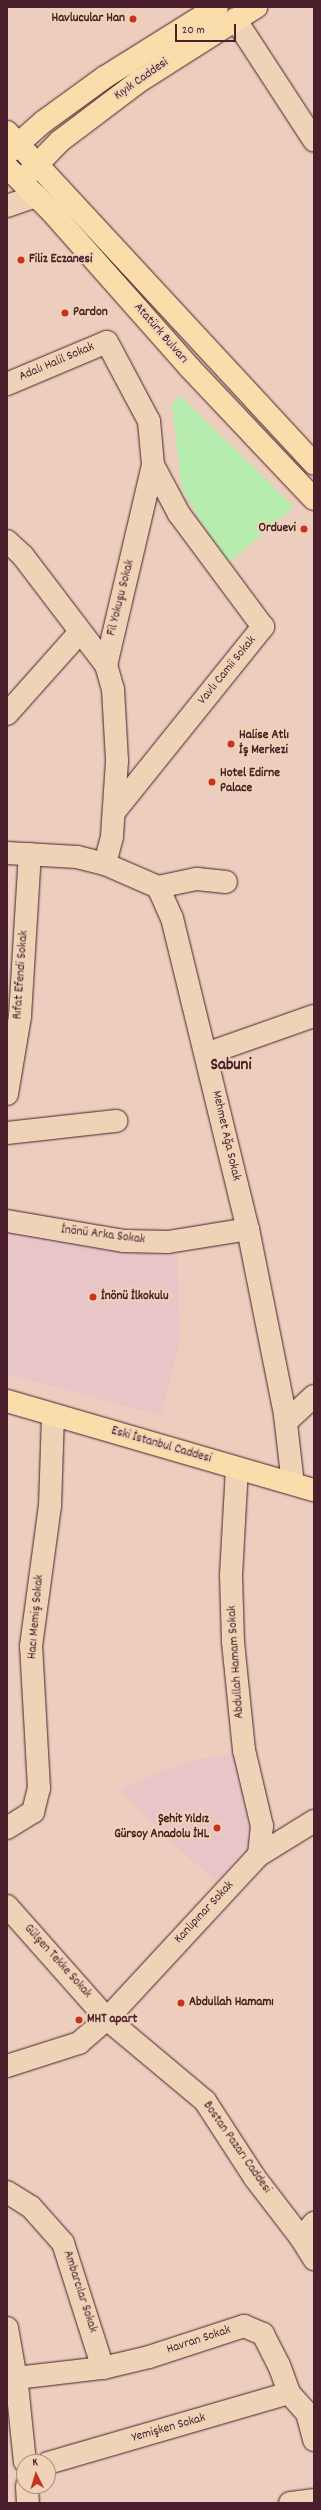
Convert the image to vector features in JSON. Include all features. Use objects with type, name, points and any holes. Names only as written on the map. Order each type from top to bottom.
[{"type":"main road","name":"Kıyık Caddesi","points":[[10,143],[105,77],[226,11],[256,7]]},
{"type":"main road","name":"Kıyık Caddesi","points":[[12,180],[37,164],[60,141],[138,82],[226,11]]},
{"type":"main road","name":"Atatürk Bulvarı","points":[[10,143],[37,164],[314,464]]},
{"type":"main road","name":"Atatürk Bulvarı","points":[[12,180],[36,196],[190,368],[314,499]]},
{"type":"main road","name":"Eski İstanbul Caddesi","points":[[11,1407],[53,1414],[314,1490]]},
{"type":"street","points":[[226,11],[314,140]]},
{"type":"street","points":[[7,206],[36,196]]},
{"type":"street","name":"Adalı Halil Sokak","points":[[7,384],[107,342]]},
{"type":"street","name":"Fil Yokuşu Sokak","points":[[106,665],[153,465],[149,421],[107,342]]},
{"type":"street","name":"Vavlı Camii Sokak","points":[[114,812],[263,627],[180,514],[153,465]]},
{"type":"street","points":[[7,541],[23,556],[106,665],[114,690],[117,753],[114,812],[112,838],[104,864]]},
{"type":"street","points":[[7,714],[80,632]]},
{"type":"street","points":[[7,853],[77,858],[104,864],[158,887],[197,879],[226,882]]},
{"type":"street","name":"Rıfat Efendi Sokak","points":[[7,1094],[20,1016],[30,854]]},
{"type":"street","name":"Mehmet Ağa Sokak","points":[[158,887],[172,918],[248,1229],[286,1422],[293,1484]]},
{"type":"street","points":[[206,1054],[314,1016]]},
{"type":"street","points":[[7,1133],[116,1121]]},
{"type":"street","name":"İnönü Arka Sokak","points":[[7,1222],[124,1241],[168,1242],[248,1229]]},
{"type":"street","points":[[286,1422],[314,1396]]},
{"type":"street","name":"Hacı Memiş Sokak","points":[[7,1828],[33,1812],[40,1788],[31,1646],[50,1506],[53,1414]]},
{"type":"street","name":"Abdullah Hamam Sokak","points":[[237,1468],[231,1575],[233,1642],[244,1750],[262,1826],[259,1855]]},
{"type":"street","name":"Kanlıpınar Sokak","points":[[7,2066],[79,2043],[107,2019],[259,1855],[314,1821]]},
{"type":"street","name":"Gülşen Tekke Sokak","points":[[7,1906],[107,2019]]},
{"type":"street","name":"Bostan Pazarı Caddesi","points":[[107,2019],[205,2101],[255,2178],[308,2230],[314,2259]]},
{"type":"street","name":"Ambarcılar Sokak","points":[[7,2192],[31,2207],[63,2243],[103,2368]]},
{"type":"street","name":"Havran Sokak","points":[[16,2378],[103,2368],[150,2357],[244,2326],[263,2334],[279,2365],[289,2393],[307,2413],[314,2440]]},
{"type":"street","points":[[7,2328],[16,2378],[24,2454]]},
{"type":"street","name":"Yemişken Sokak","points":[[56,2461],[289,2393]]},
{"type":"street","points":[[290,2503],[313,2498]]},
{"type":"shaded area","name":"İnönü İlkokulu","points":[[7,1231],[177,1256],[180,1338],[162,1416],[7,1374]]},
{"type":"shaded area","name":"Şehit Yıldız Gürsoy Anadolu İHL","points":[[237,1753],[254,1841],[216,1881],[169,1840],[119,1789],[188,1761]]},
{"type":"green space","points":[[180,395],[294,507],[227,564],[182,490],[172,405]]},
{"type":"place","name":"Havlucular Han","points":[[133,19]]},
{"type":"place","name":"Filiz Eczanesi","points":[[21,260]]},
{"type":"place","name":"Pardon","points":[[65,313]]},
{"type":"place","name":"Orduevi","points":[[304,529]]},
{"type":"place","name":"Halise Atlı İş Merkezi","points":[[231,744]]},
{"type":"place","name":"Hotel Edirne Palace","points":[[212,782]]},
{"type":"place","name":"İnönü İlkokulu","points":[[93,1297]]},
{"type":"place","name":"Şehit Yıldız Gürsoy Anadolu İHL","points":[[217,1828]]},
{"type":"place","name":"Abdullah Hamamı","points":[[181,2003]]},
{"type":"place","name":"MHT apart","points":[[79,2020]]},
{"type":"district","name":"Sabuni","points":[[231,1067]]}]
